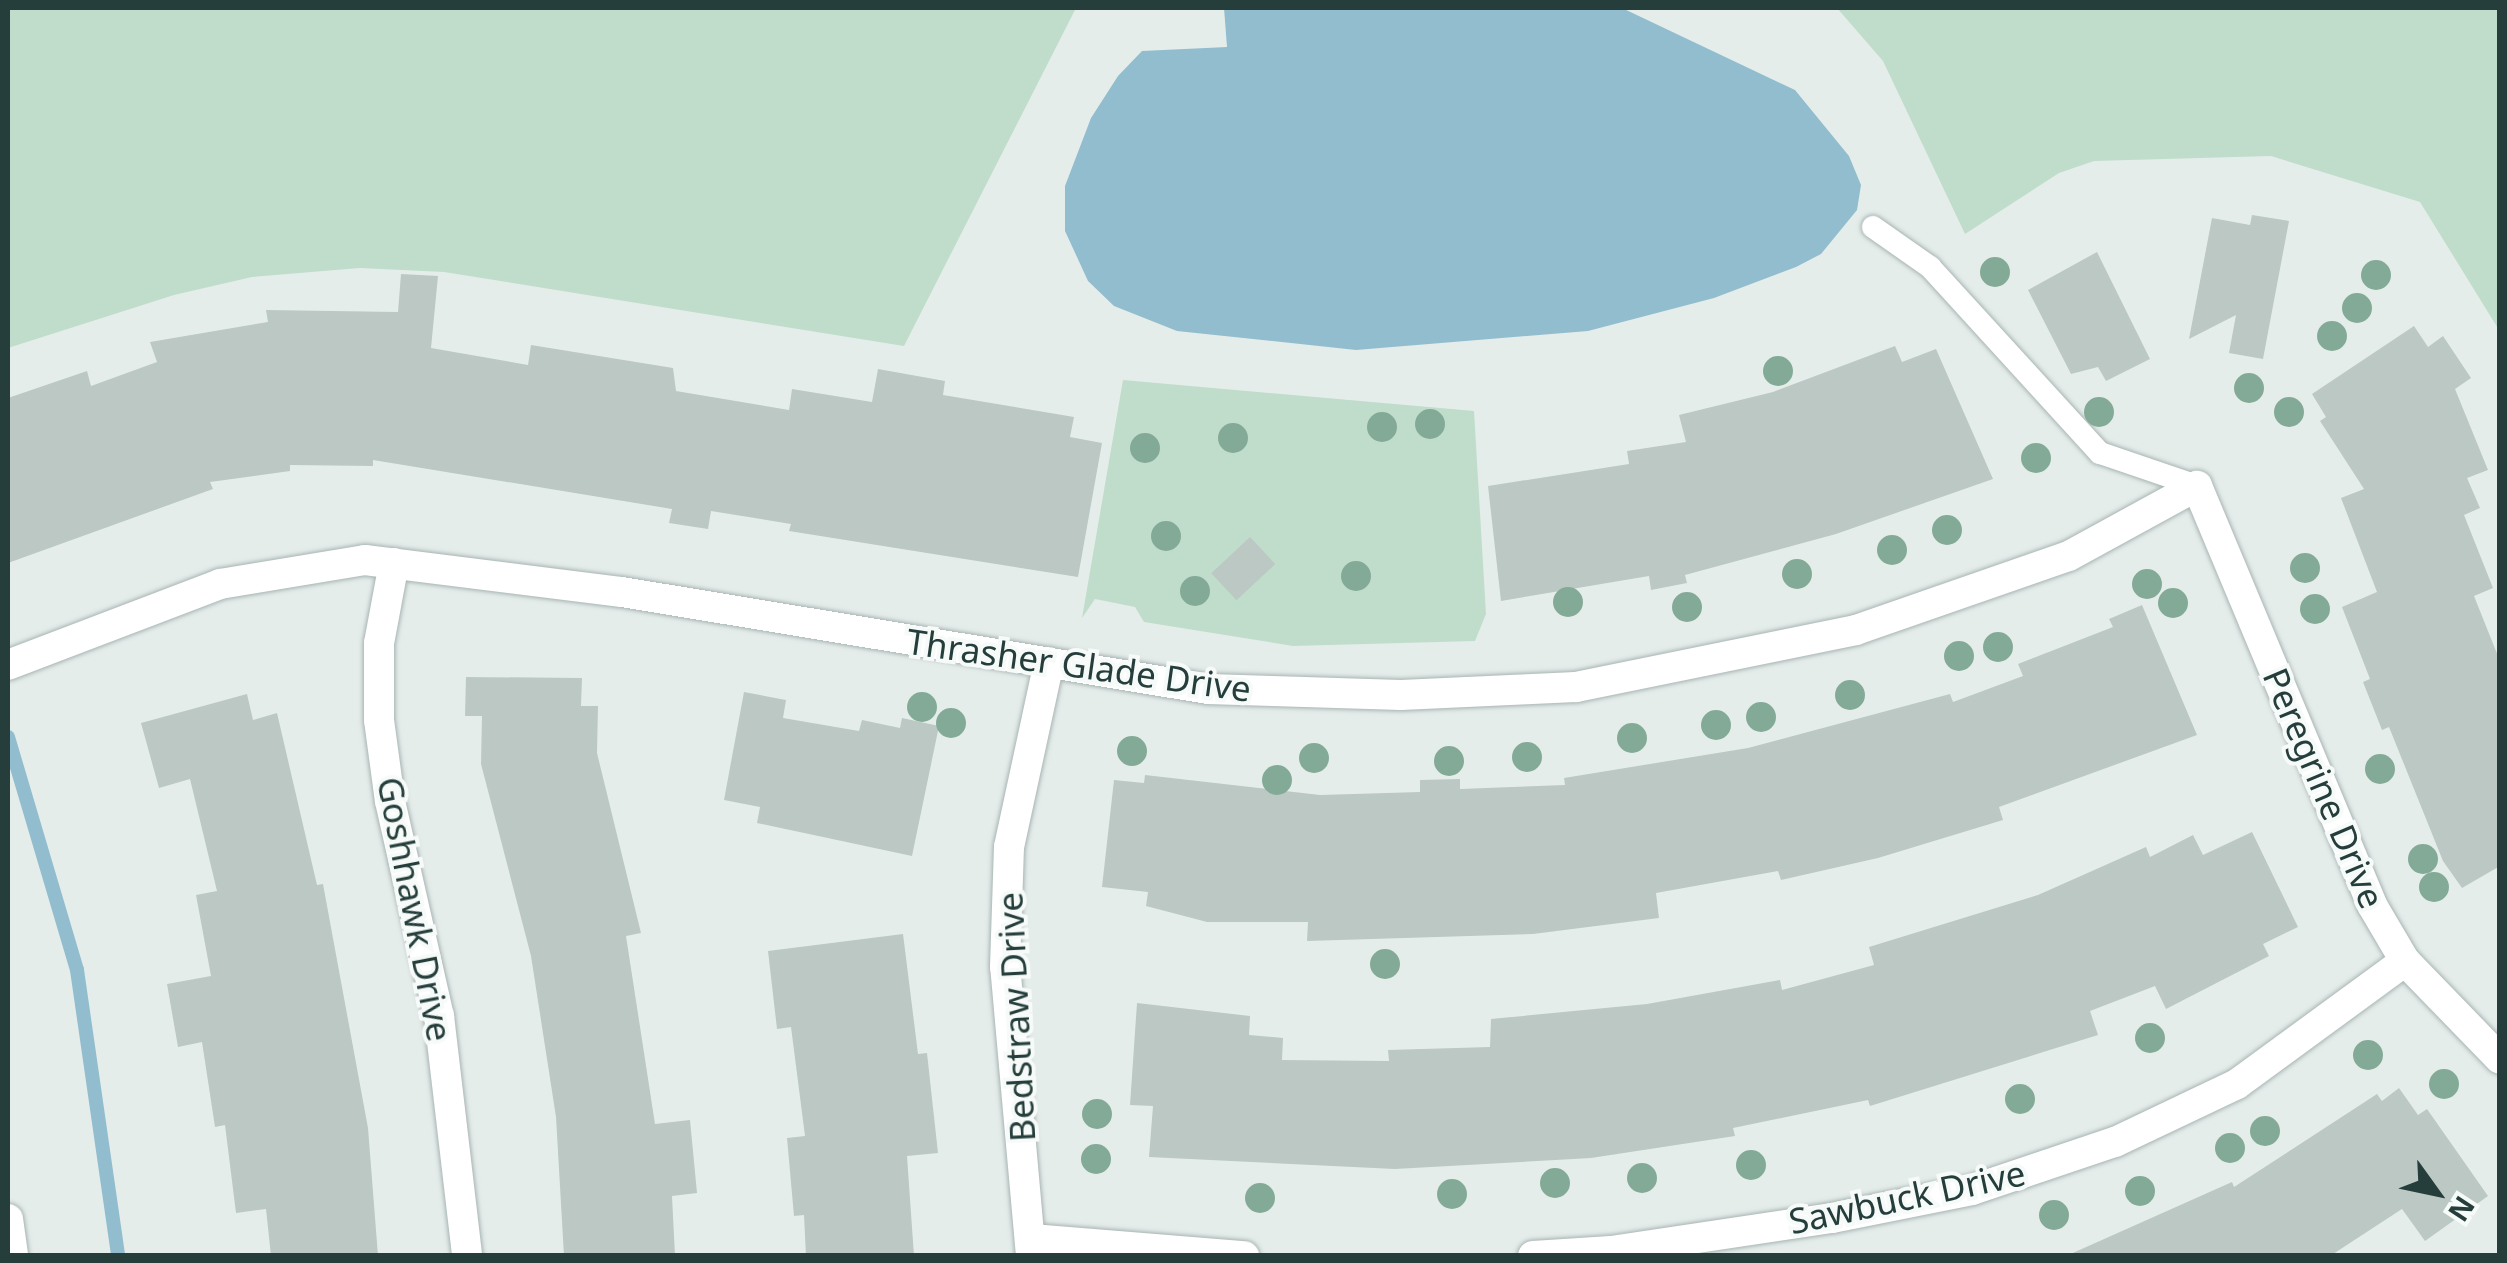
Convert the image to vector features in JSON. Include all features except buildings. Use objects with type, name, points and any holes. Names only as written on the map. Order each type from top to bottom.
[{"type":"street","name":"Thrasher Glade Drive","points":[[8,665],[220,584],[305,565],[394,563],[622,592],[1208,689],[1402,696],[1576,687],[1856,630],[2068,556],[2197,486]]},
{"type":"street","name":"Peregrine Drive","points":[[2197,486],[2368,898],[2405,961],[2500,1058]]},
{"type":"street","name":"Goshhawk Drive","points":[[394,563],[379,643],[379,720],[390,801],[440,1016],[467,1256]]},
{"type":"street","name":"Bedstraw Drive","points":[[1031,1247],[1005,967],[1009,848],[1049,662]]},
{"type":"street","name":"Sawbuck Drive","points":[[1533,1256],[1611,1251],[1832,1218],[1972,1190],[2097,1148],[2238,1084],[2405,961]]},
{"type":"street","points":[[8,1218],[13,1256]]},
{"type":"street","points":[[1031,1247],[1244,1256]]},
{"type":"lane","points":[[1873,227],[1930,267],[2029,382],[2100,452],[2197,486]]},
{"type":"green space","points":[[8,8],[1076,8],[904,346],[444,272],[360,268],[252,277],[174,295],[8,348]]},
{"type":"green space","points":[[1837,8],[2499,8],[2499,330],[2420,202],[2271,156],[2094,161],[2059,173],[1965,234],[1883,61]]},
{"type":"green space","points":[[1123,380],[1474,411],[1486,614],[1475,641],[1293,646],[1144,622],[1135,607],[1095,599],[1082,618]]},
{"type":"water","points":[[1224,8],[1622,8],[1795,90],[1849,156],[1861,185],[1857,210],[1821,254],[1796,267],[1714,298],[1588,331],[1356,350],[1177,331],[1114,306],[1088,281],[1065,231],[1065,186],[1091,118],[1118,76],[1142,51],[1227,47]]},
{"type":"waterway","points":[[8,737],[77,970],[118,1256]]}]
